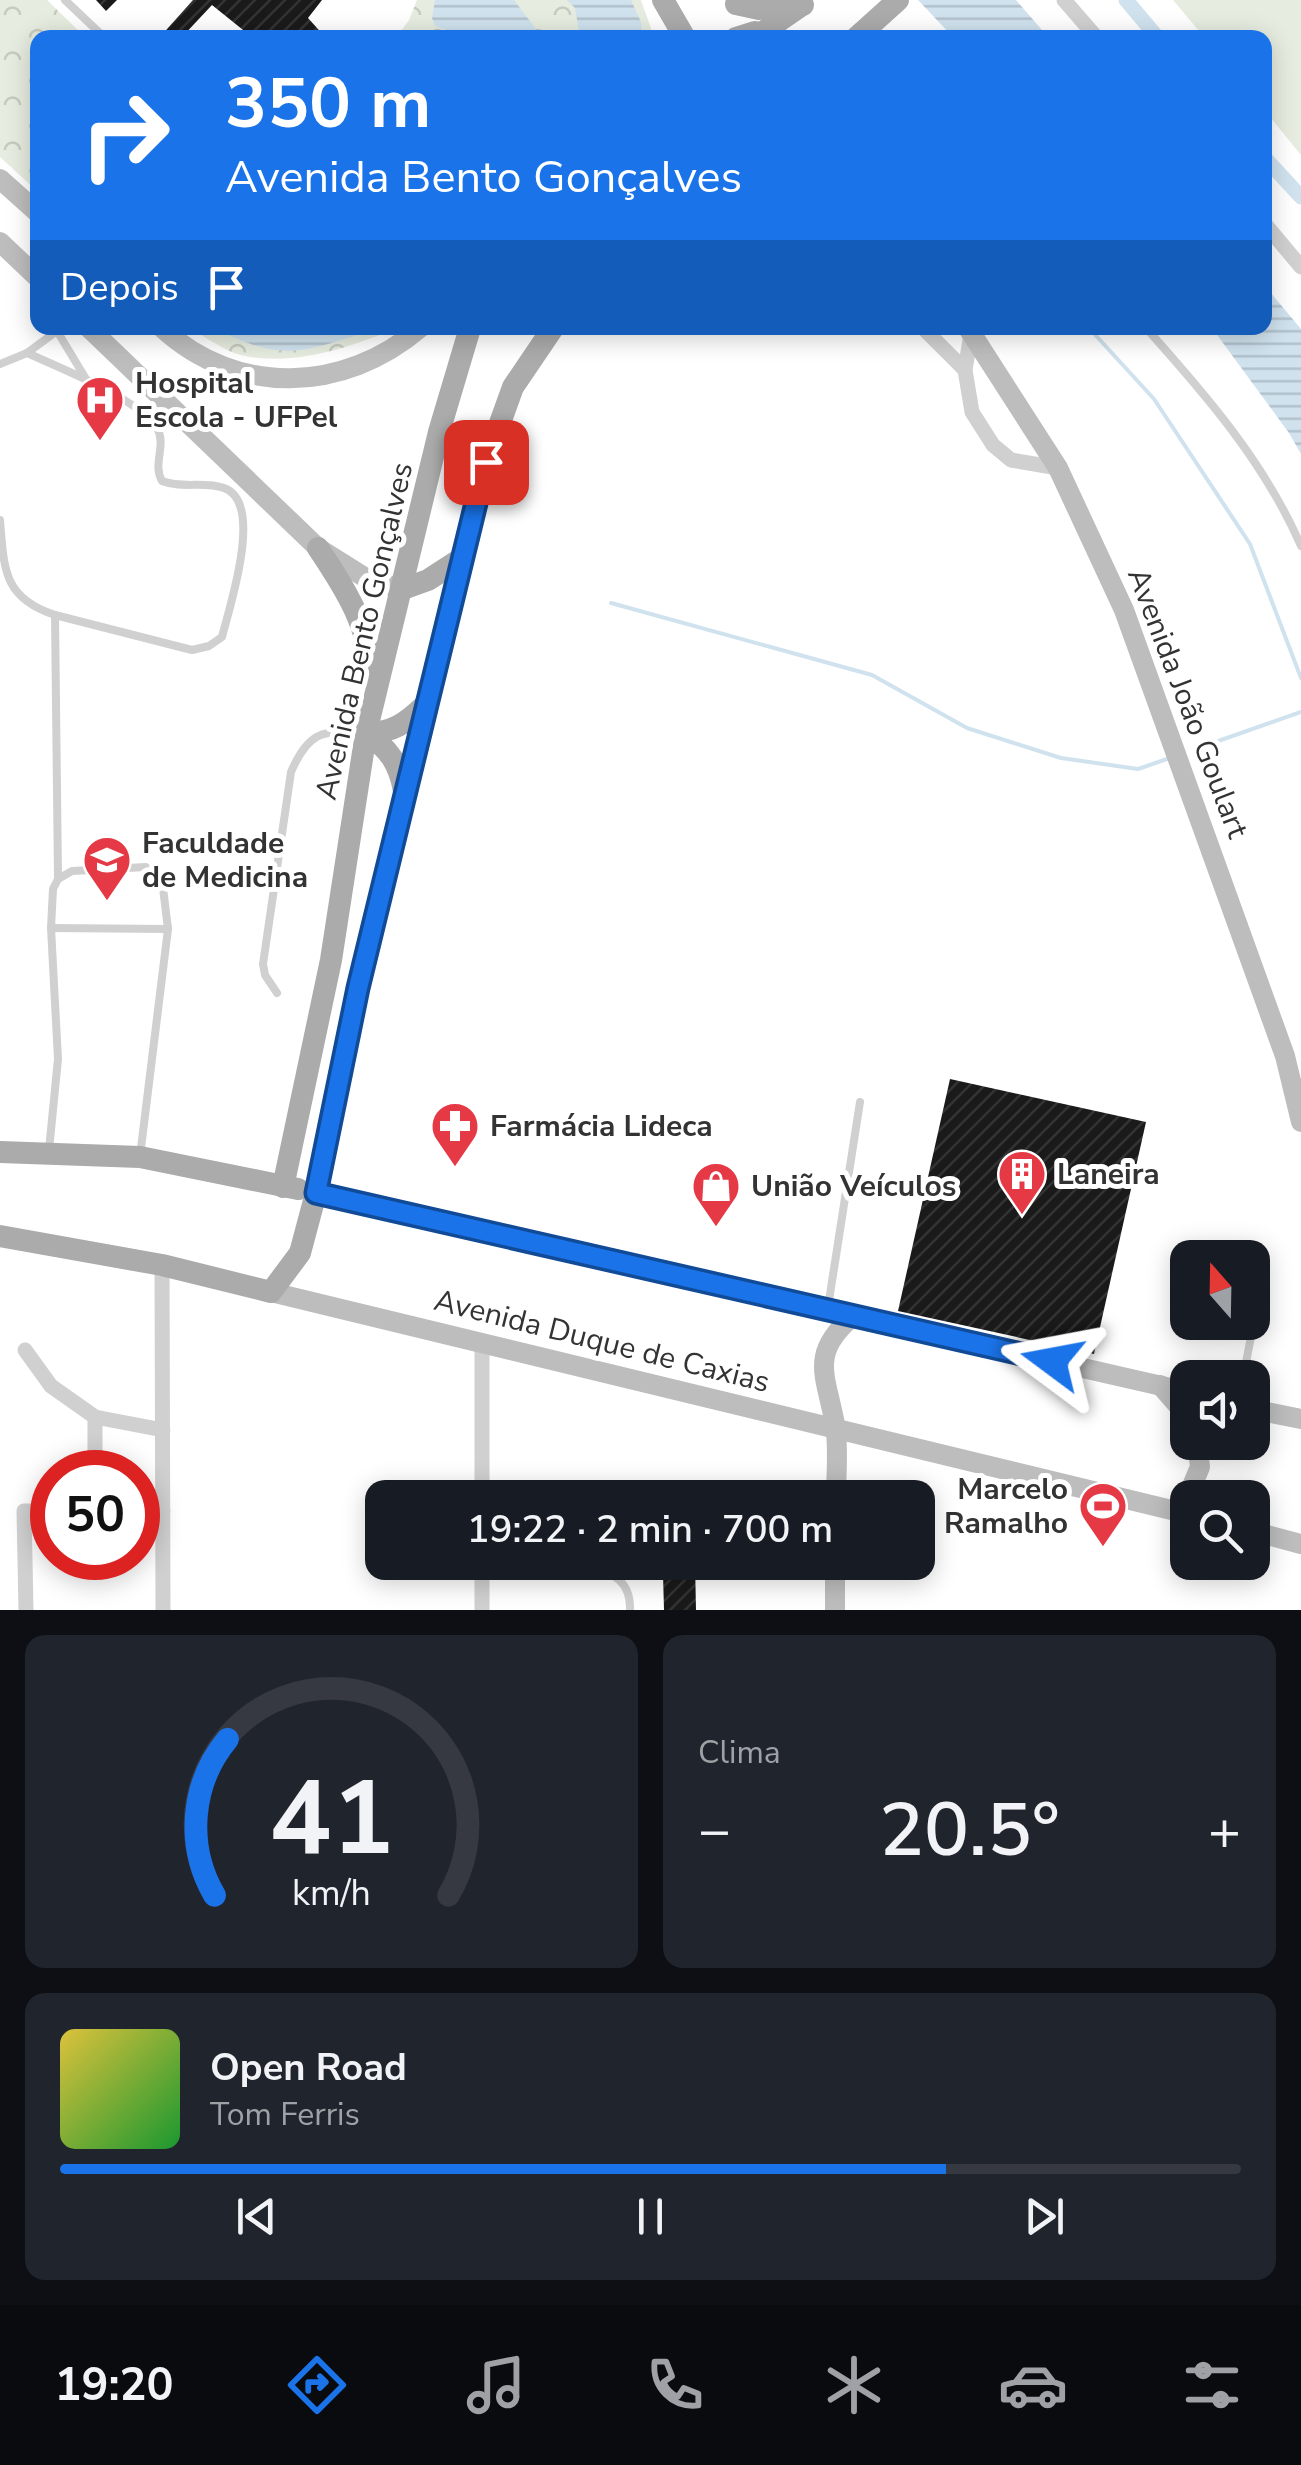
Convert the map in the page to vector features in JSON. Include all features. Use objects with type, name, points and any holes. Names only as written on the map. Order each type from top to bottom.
[{"type":"main road","points":[[663,0],[678,30]]},
{"type":"main road","points":[[872,30],[898,0]]},
{"type":"main road","points":[[732,2],[758,9],[806,2]]},
{"type":"main road","points":[[732,2],[755,30]]},
{"type":"main road","points":[[766,30],[806,2]]},
{"type":"main road","points":[[0,178],[30,206]]},
{"type":"main road","points":[[0,242],[30,270]]},
{"type":"main road","points":[[95,335],[318,548],[369,580],[403,589],[428,580],[462,558]]},
{"type":"main road","points":[[169,335],[212,362],[249,375],[298,379],[346,371],[397,347],[412,335]]},
{"type":"main road","name":"Avenida Bento Gonçalves","points":[[276,1185],[331,960],[376,687],[439,432],[468,335]]},
{"type":"main road","points":[[271,1292],[293,1266],[316,1193],[358,988],[498,420],[512,387],[548,335]]},
{"type":"main road","name":"Avenida João Goulart","points":[[973,335],[1058,468],[1124,610],[1285,1056],[1301,1122]]},
{"type":"main road","points":[[318,548],[351,596],[368,637],[376,687]]},
{"type":"main road","points":[[366,733],[397,728],[425,704]]},
{"type":"main road","points":[[366,733],[392,754],[404,795]]},
{"type":"main road","points":[[0,1152],[140,1157],[316,1193],[1170,1388]]},
{"type":"main road","points":[[276,1185],[292,1205],[305,1232]]},
{"type":"main road","name":"Avenida Duque de Caxias","points":[[0,1236],[162,1265],[1170,1510]]},
{"type":"main road","points":[[836,1480],[836,1428],[822,1367],[835,1331],[852,1316]]},
{"type":"main road","points":[[1160,1385],[1170,1396]]},
{"type":"main road","points":[[1270,1413],[1301,1419]]},
{"type":"main road","points":[[1270,1536],[1301,1544]]},
{"type":"main road","points":[[835,1580],[835,1610]]},
{"type":"street","points":[[1064,0],[1090,30]]},
{"type":"street","points":[[1272,232],[1301,267]]},
{"type":"street","points":[[931,335],[966,370]]},
{"type":"street","points":[[970,335],[966,370],[972,412],[992,445],[1011,460],[1058,468]]},
{"type":"street","points":[[162,1265],[164,1610]]},
{"type":"street","points":[[482,1342],[482,1480]]},
{"type":"street","points":[[25,1350],[51,1386],[95,1417],[163,1430]]},
{"type":"street","points":[[94,1450],[95,1417]]},
{"type":"street","points":[[26,1610],[24,1511],[30,1511]]},
{"type":"street","points":[[482,1580],[482,1610]]},
{"type":"lane","points":[[65,0],[97,30]]},
{"type":"lane","points":[[0,364],[27,353],[51,335]]},
{"type":"lane","points":[[62,335],[87,380]]},
{"type":"lane","points":[[1152,335],[1243,444],[1274,490],[1301,546]]},
{"type":"lane","points":[[0,520],[8,582],[28,606],[192,650],[209,646],[222,637],[244,554],[240,504],[222,487],[162,482],[156,472],[161,440],[147,416],[87,380],[27,353]]},
{"type":"lane","points":[[48,1154],[58,1059],[51,928],[53,889],[58,879],[54,614]]},
{"type":"lane","points":[[276,993],[264,974],[263,964],[291,772],[302,747],[316,736],[340,730],[366,733]]},
{"type":"lane","points":[[58,879],[72,872],[146,867],[158,874],[163,888],[168,929],[140,1157]]},
{"type":"lane","points":[[51,928],[168,929]]},
{"type":"lane","points":[[828,1311],[860,1102]]},
{"type":"lane","points":[[622,1580],[630,1610]]},
{"type":"green space","points":[[0,0],[47,0],[78,30],[30,30],[30,185],[0,157]]},
{"type":"green space","points":[[417,0],[641,0],[652,30],[402,30]]},
{"type":"green space","points":[[1173,0],[1301,0],[1301,155],[1272,120],[1272,30],[1198,30]]},
{"type":"green space","points":[[201,335],[378,335],[342,348],[284,359],[238,354]]},
{"type":"water","points":[[435,0],[514,0],[537,30],[445,30],[435,26]]},
{"type":"water","points":[[567,0],[631,0],[642,30],[579,30],[575,8]]},
{"type":"water","points":[[918,0],[1016,0],[1042,30],[946,30]]},
{"type":"water","points":[[1272,294],[1301,329],[1301,454],[1217,335],[1272,335]]},
{"type":"water","points":[[229,335],[356,335],[287,351]]},
{"type":"building","points":[[96,0],[117,0],[106,11]]},
{"type":"building","points":[[193,0],[322,0],[308,18],[319,30],[243,30],[212,5],[189,30],[166,30]]},
{"type":"building","name":"Laneira","points":[[950,1079],[1146,1122],[1094,1354],[898,1311]]},
{"type":"building","points":[[663,1580],[695,1580],[696,1610],[664,1610]]},
{"type":"waterway","points":[[1126,0],[1151,30]]},
{"type":"waterway","points":[[1272,166],[1301,197]]},
{"type":"waterway","points":[[1095,335],[1154,399],[1250,544],[1301,678]]},
{"type":"waterway","points":[[611,603],[872,675],[967,728],[1061,758],[1138,769],[1167,759]]},
{"type":"waterway","points":[[1204,746],[1301,712]]},
{"type":"place","name":"Hospital Escola - UFPel","points":[[100,442]]},
{"type":"place","name":"Faculdade de Medicina","points":[[107,902]]},
{"type":"place","name":"Farmácia Lideca","points":[[455,1168]]},
{"type":"place","name":"Laneira","points":[[1022,1216]]},
{"type":"place","name":"União Veículos","points":[[716,1228]]},
{"type":"place","name":"Marcelo Ramalho","points":[[1103,1548]]},
{"type":"route","points":[[486,462],[358,988],[316,1193],[1052,1361]]}]
